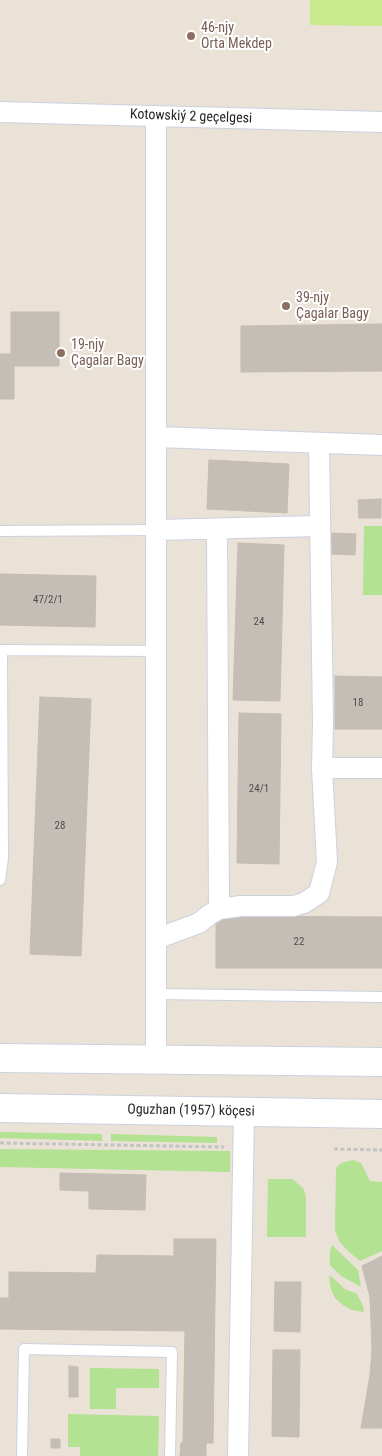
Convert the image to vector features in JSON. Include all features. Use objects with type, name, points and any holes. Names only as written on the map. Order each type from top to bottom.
[{"type":"main road","points":[[0,1058],[382,1062]]},
{"type":"main road","name":"Oguzhan (1957) köçesi","points":[[0,1108],[382,1114]]},
{"type":"street","name":"Kotowskiý 2 geçelgesi","points":[[0,112],[382,122]]},
{"type":"street","points":[[156,116],[156,1059]]},
{"type":"street","points":[[156,437],[382,445]]},
{"type":"street","points":[[156,940],[199,923],[219,910],[241,906],[294,906],[304,903],[319,893],[327,862],[322,768],[319,444]]},
{"type":"street","points":[[156,530],[320,526]]},
{"type":"street","points":[[218,529],[219,910]]},
{"type":"street","points":[[322,768],[382,768]]},
{"type":"street","points":[[238,1456],[244,1112]]},
{"type":"lane","points":[[0,531],[156,530]]},
{"type":"lane","points":[[0,880],[3,858],[1,650],[156,651]]},
{"type":"lane","points":[[156,994],[382,996]]},
{"type":"lane","points":[[22,1456],[24,1349],[172,1352],[170,1456]]},
{"type":"path","points":[[0,1143],[231,1147]]},
{"type":"path","points":[[334,1149],[382,1150]]},
{"type":"green space","points":[[310,0],[382,0],[382,26],[310,25]]},
{"type":"green space","points":[[364,526],[382,526],[382,595],[363,595]]},
{"type":"green space","points":[[0,1132],[102,1134],[102,1141],[0,1138]]},
{"type":"green space","points":[[111,1134],[217,1137],[217,1143],[111,1141]]},
{"type":"green space","points":[[0,1149],[230,1151],[230,1172],[0,1167]]},
{"type":"green space","points":[[353,1160],[361,1163],[370,1181],[382,1182],[382,1251],[360,1261],[339,1241],[335,1230],[336,1168],[341,1163]]},
{"type":"green space","points":[[268,1179],[292,1179],[303,1188],[306,1197],[306,1237],[267,1237]]},
{"type":"green space","points":[[332,1245],[358,1270],[361,1287],[341,1276],[330,1265]]},
{"type":"green space","points":[[331,1276],[345,1289],[357,1294],[364,1312],[352,1310],[335,1298],[331,1289],[329,1277]]},
{"type":"green space","points":[[90,1368],[159,1369],[159,1388],[116,1388],[116,1409],[90,1409]]},
{"type":"green space","points":[[68,1414],[159,1416],[158,1456],[80,1456],[80,1447],[68,1447]]},
{"type":"building","points":[[11,312],[59,312],[59,366],[14,366],[14,399],[0,399],[0,354],[11,354]]},
{"type":"building","points":[[382,324],[382,371],[241,372],[241,326]]},
{"type":"building","points":[[209,460],[289,464],[287,513],[207,509]]},
{"type":"building","points":[[381,499],[381,518],[359,518],[358,500]]},
{"type":"building","points":[[328,533],[356,534],[355,555],[327,554]]},
{"type":"building","points":[[238,543],[284,545],[280,701],[233,700]]},
{"type":"building","points":[[0,574],[96,576],[95,627],[0,625]]},
{"type":"building","points":[[335,676],[382,677],[382,729],[335,729]]},
{"type":"building","points":[[40,697],[91,699],[81,956],[30,954]]},
{"type":"building","points":[[239,713],[281,714],[279,864],[237,863]]},
{"type":"building","points":[[216,916],[382,917],[382,968],[216,968]]},
{"type":"building","points":[[60,1173],[146,1175],[145,1210],[89,1209],[89,1191],[60,1190]]},
{"type":"building","points":[[174,1239],[216,1239],[215,1301],[9,1298],[9,1272],[96,1273],[97,1255],[174,1256]]},
{"type":"building","points":[[382,1256],[382,1428],[361,1428],[370,1375],[372,1349],[370,1297],[362,1266]]},
{"type":"building","points":[[275,1282],[301,1282],[300,1332],[274,1331]]},
{"type":"building","points":[[0,1298],[215,1301],[213,1443],[206,1443],[206,1456],[187,1456],[187,1443],[183,1443],[185,1331],[0,1329]]},
{"type":"building","points":[[273,1350],[300,1350],[299,1437],[272,1436]]},
{"type":"building","points":[[69,1366],[78,1367],[78,1397],[69,1397]]},
{"type":"building","points":[[51,1439],[60,1439],[60,1448],[51,1448]]},
{"type":"building","points":[[181,1443],[187,1443],[187,1456],[180,1456]]},
{"type":"place","name":"46-njy Orta Mekdep","points":[[191,36]]},
{"type":"place","name":"39-njy Çagalar Bagy","points":[[286,306]]},
{"type":"place","name":"19-njy Çagalar Bagy","points":[[61,353]]}]
